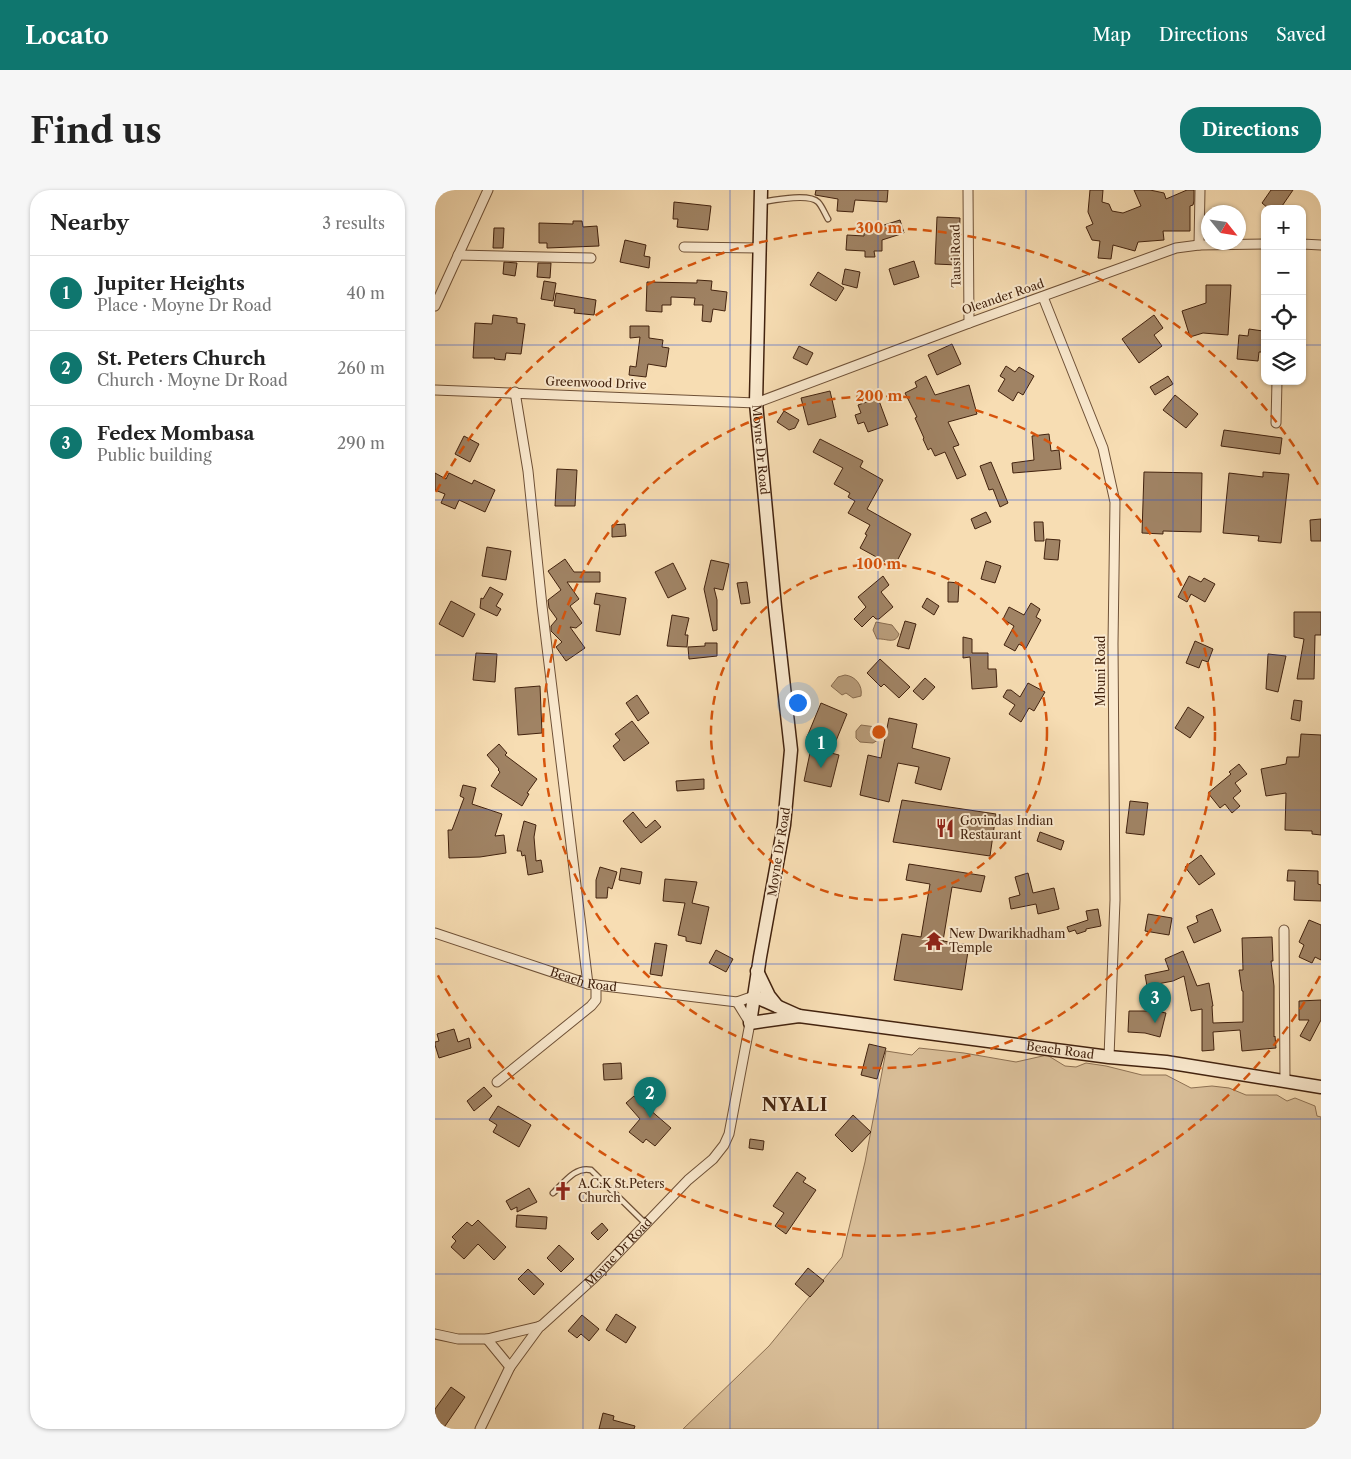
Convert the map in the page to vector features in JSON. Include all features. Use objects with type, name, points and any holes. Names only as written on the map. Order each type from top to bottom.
[{"type":"main road","name":"Moyne Dr Road","points":[[750,1022],[757,971],[784,825],[791,750],[775,607],[756,403],[761,196]]},
{"type":"main road","points":[[757,971],[769,996],[777,1006]]},
{"type":"main road","name":"Beach Road","points":[[753,996],[799,1016]]},
{"type":"main road","name":"Beach Road","points":[[750,1022],[799,1016],[1109,1057],[1166,1062],[1321,1087]]},
{"type":"street","points":[[435,306],[488,190]]},
{"type":"street","name":"Tausi Road","points":[[968,190],[969,322]]},
{"type":"street","points":[[1199,245],[1200,190]]},
{"type":"street","name":"Oleander Road","points":[[756,403],[969,322],[1176,248],[1199,245],[1261,244]]},
{"type":"street","points":[[1306,244],[1321,245]]},
{"type":"street","points":[[684,247],[759,248]]},
{"type":"street","points":[[458,255],[591,258]]},
{"type":"street","name":"Mbuni Road","points":[[1043,297],[1103,448],[1115,502],[1113,644],[1115,900],[1109,1057]]},
{"type":"street","points":[[1276,423],[1277,385]]},
{"type":"street","name":"Greenwood Drive","points":[[435,390],[756,403]]},
{"type":"street","points":[[497,1082],[596,1000],[592,984],[542,606],[528,470],[515,392]]},
{"type":"street","points":[[1284,930],[1285,1080]]},
{"type":"street","name":"Beach Road","points":[[435,933],[592,984],[737,1002],[753,996]]},
{"type":"street","points":[[737,1002],[750,1022]]},
{"type":"street","name":"Moyne Dr Road","points":[[435,1334],[459,1339],[487,1339],[541,1326],[593,1278],[688,1180],[713,1159],[724,1145],[729,1134],[750,1022]]},
{"type":"street","points":[[480,1429],[510,1367],[541,1326]]},
{"type":"street","points":[[487,1339],[510,1367]]},
{"type":"lane","points":[[761,196],[813,199],[818,202],[829,219]]},
{"type":"lane","points":[[553,1193],[578,1170],[584,1168],[591,1170],[646,1224]]},
{"type":"shaded area","points":[[876,622],[892,625],[899,634],[893,640],[877,639],[873,630]]},
{"type":"shaded area","points":[[845,675],[852,677],[857,682],[861,688],[861,696],[853,698],[846,693],[842,695],[831,686],[838,677]]},
{"type":"shaded area","points":[[861,725],[876,727],[879,735],[878,740],[873,743],[860,742],[856,738],[856,731]]},
{"type":"shaded area","points":[[919,1048],[1016,1062],[1047,1055],[1065,1066],[1076,1067],[1086,1063],[1142,1075],[1166,1075],[1191,1088],[1212,1086],[1229,1088],[1246,1095],[1277,1095],[1287,1101],[1295,1098],[1315,1106],[1317,1116],[1321,1117],[1321,1429],[683,1429],[769,1346],[842,1257],[865,1162],[886,1051],[912,1055]]},
{"type":"building","points":[[816,190],[888,190],[887,202],[855,200],[853,212],[837,211],[838,199],[815,195]]},
{"type":"building","points":[[1090,190],[1103,190],[1102,202],[1109,204],[1112,211],[1123,213],[1141,206],[1134,190],[1150,190],[1164,193],[1166,199],[1187,190],[1194,190],[1193,205],[1190,206],[1190,231],[1163,231],[1164,240],[1138,242],[1135,251],[1113,245],[1111,259],[1098,258],[1100,241],[1092,240],[1086,227],[1093,224],[1088,212]]},
{"type":"building","points":[[1271,190],[1293,190],[1283,205],[1264,205],[1262,203]]},
{"type":"building","points":[[674,202],[711,206],[708,230],[677,227],[678,219],[673,219]]},
{"type":"building","points":[[937,217],[960,218],[958,265],[935,264]]},
{"type":"building","points":[[900,220],[904,233],[882,240],[882,251],[874,251],[875,257],[865,257],[865,251],[846,250],[847,235],[864,236],[864,224],[881,223],[881,226]]},
{"type":"building","points":[[573,221],[582,221],[583,227],[597,226],[599,246],[547,248],[547,243],[539,243],[539,223],[573,224]]},
{"type":"building","points":[[494,228],[504,228],[503,248],[493,248]]},
{"type":"building","points":[[625,240],[646,245],[644,256],[650,257],[649,268],[620,262]]},
{"type":"building","points":[[914,261],[919,277],[894,285],[889,269]]},
{"type":"building","points":[[504,262],[517,263],[515,276],[503,274]]},
{"type":"building","points":[[538,263],[551,263],[550,278],[537,277]]},
{"type":"building","points":[[845,269],[860,272],[857,288],[842,284]]},
{"type":"building","points":[[818,272],[844,288],[836,301],[810,285]]},
{"type":"building","points":[[697,280],[712,281],[711,290],[727,292],[725,311],[713,309],[711,322],[702,321],[703,305],[694,305],[695,298],[671,297],[671,305],[662,305],[662,312],[646,311],[647,282],[697,283]]},
{"type":"building","points":[[544,281],[556,283],[553,301],[541,299]]},
{"type":"building","points":[[1206,285],[1231,285],[1228,335],[1203,333],[1190,337],[1182,311],[1206,303]]},
{"type":"building","points":[[556,293],[596,300],[594,315],[574,313],[575,309],[554,306]]},
{"type":"building","points":[[493,315],[517,318],[517,323],[525,324],[521,354],[506,353],[505,360],[473,358],[475,323],[492,324]]},
{"type":"building","points":[[1154,315],[1163,328],[1154,335],[1162,346],[1139,363],[1122,339]]},
{"type":"building","points":[[630,326],[649,326],[649,338],[663,340],[662,347],[669,348],[666,367],[648,364],[646,377],[629,375],[630,366],[636,367],[640,337],[630,338]]},
{"type":"building","points":[[1249,329],[1261,331],[1261,352],[1259,352],[1258,361],[1237,359],[1239,335],[1248,336]]},
{"type":"building","points":[[952,344],[961,364],[937,375],[928,355]]},
{"type":"building","points":[[799,346],[813,353],[807,365],[793,358]]},
{"type":"building","points":[[1006,366],[1015,372],[1019,367],[1034,376],[1023,395],[1018,392],[1013,401],[998,391],[1005,379],[1000,376]]},
{"type":"building","points":[[926,376],[935,395],[969,385],[977,414],[948,422],[959,445],[953,447],[966,475],[957,479],[945,452],[935,456],[931,448],[928,450],[915,418],[917,417],[905,393],[917,387],[915,382]]},
{"type":"building","points":[[1168,376],[1173,384],[1155,395],[1150,387]]},
{"type":"building","points":[[830,391],[836,417],[808,425],[801,398]]},
{"type":"building","points":[[1175,395],[1198,414],[1186,428],[1163,410]]},
{"type":"building","points":[[878,398],[888,425],[868,432],[864,422],[858,424],[855,415],[861,413],[858,405]]},
{"type":"building","points":[[784,411],[799,420],[795,428],[789,430],[777,422]]},
{"type":"building","points":[[1224,430],[1282,438],[1280,454],[1221,446]]},
{"type":"building","points":[[1049,434],[1051,451],[1059,450],[1061,469],[1013,473],[1012,463],[1034,460],[1032,436]]},
{"type":"building","points":[[464,436],[479,444],[470,462],[455,454]]},
{"type":"building","points":[[820,439],[863,461],[860,467],[883,480],[867,509],[911,534],[895,565],[891,565],[860,548],[870,525],[848,513],[855,501],[848,497],[850,493],[834,484],[843,468],[813,452]]},
{"type":"building","points":[[991,462],[1008,503],[1000,507],[993,489],[989,490],[980,466]]},
{"type":"building","points":[[557,469],[577,470],[575,506],[555,506]]},
{"type":"building","points":[[1144,472],[1202,473],[1201,532],[1163,531],[1163,534],[1142,533]]},
{"type":"building","points":[[1263,472],[1289,474],[1281,543],[1258,541],[1259,536],[1223,533],[1229,473],[1263,477]]},
{"type":"building","points":[[435,473],[446,479],[449,473],[472,484],[474,480],[495,490],[485,512],[459,500],[455,509],[441,503],[445,494],[435,490]]},
{"type":"building","points":[[986,512],[991,522],[975,529],[971,519]]},
{"type":"building","points":[[1321,519],[1321,541],[1311,541],[1310,520]]},
{"type":"building","points":[[1034,522],[1043,522],[1044,541],[1035,541]]},
{"type":"building","points":[[625,524],[626,536],[612,537],[612,525]]},
{"type":"building","points":[[1046,539],[1060,540],[1058,560],[1044,559]]},
{"type":"building","points":[[487,547],[511,551],[506,580],[482,576]]},
{"type":"building","points":[[565,559],[574,572],[600,572],[600,582],[567,582],[579,599],[570,606],[582,623],[576,628],[570,627],[585,648],[566,661],[556,647],[562,642],[551,631],[551,626],[557,619],[549,608],[548,600],[561,590],[548,571]]},
{"type":"building","points":[[711,560],[729,564],[723,590],[714,588],[717,600],[717,630],[713,631],[704,589]]},
{"type":"building","points":[[986,561],[1001,566],[995,583],[981,579]]},
{"type":"building","points":[[673,563],[686,589],[668,598],[655,572]]},
{"type":"building","points":[[883,576],[889,585],[881,592],[893,607],[879,619],[873,616],[862,627],[854,619],[866,607],[858,597]]},
{"type":"building","points":[[1189,576],[1201,582],[1204,578],[1215,584],[1205,602],[1191,594],[1187,602],[1178,597]]},
{"type":"building","points":[[747,582],[750,603],[741,604],[737,583]]},
{"type":"building","points":[[948,582],[959,583],[958,602],[948,602]]},
{"type":"building","points":[[490,587],[503,594],[496,606],[501,609],[497,616],[480,608],[481,598],[483,599]]},
{"type":"building","points":[[596,593],[626,598],[620,635],[596,631],[600,605],[594,604]]},
{"type":"building","points":[[927,598],[939,606],[934,615],[922,607]]},
{"type":"building","points":[[451,601],[475,614],[463,637],[439,624]]},
{"type":"building","points":[[1031,603],[1040,609],[1036,617],[1041,620],[1026,648],[1019,644],[1015,651],[1004,645],[1014,626],[1003,619],[1009,607],[1024,615]]},
{"type":"building","points":[[1294,612],[1321,612],[1321,635],[1315,635],[1314,679],[1297,679],[1304,639],[1294,637]]},
{"type":"building","points":[[672,615],[689,618],[685,635],[688,635],[687,647],[667,646]]},
{"type":"building","points":[[905,621],[916,624],[909,649],[897,646]]},
{"type":"building","points":[[963,637],[972,639],[972,653],[988,653],[988,669],[996,669],[997,687],[972,689],[970,657],[963,658]]},
{"type":"building","points":[[1195,641],[1213,649],[1208,662],[1202,660],[1199,668],[1186,663]]},
{"type":"building","points":[[705,643],[717,643],[717,656],[689,659],[688,647],[705,646]]},
{"type":"building","points":[[476,653],[497,654],[495,682],[473,680]]},
{"type":"building","points":[[1268,654],[1286,656],[1278,692],[1266,689]]},
{"type":"building","points":[[880,659],[910,687],[899,698],[884,684],[881,687],[867,673]]},
{"type":"building","points":[[925,678],[935,687],[923,700],[913,691]]},
{"type":"building","points":[[1028,683],[1045,692],[1034,711],[1029,708],[1021,722],[1009,714],[1015,705],[1003,697],[1007,690],[1011,690],[1020,697]]},
{"type":"building","points":[[540,686],[542,733],[518,735],[515,688]]},
{"type":"building","points":[[637,695],[649,713],[638,721],[626,703]]},
{"type":"building","points":[[1294,700],[1302,701],[1300,721],[1291,719]]},
{"type":"building","points":[[821,703],[847,714],[831,753],[839,755],[831,787],[804,781],[813,739],[807,737]]},
{"type":"building","points":[[1188,707],[1204,717],[1190,738],[1175,728]]},
{"type":"building","points":[[889,718],[917,724],[912,748],[950,758],[941,790],[915,783],[919,767],[898,763],[889,802],[860,795],[868,755],[881,758]]},
{"type":"building","points":[[632,721],[649,743],[624,761],[613,746],[620,740],[615,734]]},
{"type":"building","points":[[1301,734],[1321,735],[1321,835],[1312,834],[1312,831],[1285,830],[1286,793],[1266,796],[1261,769],[1286,764],[1287,757],[1299,757]]},
{"type":"building","points":[[499,744],[507,753],[505,755],[537,779],[527,793],[529,794],[522,806],[491,786],[500,772],[487,755]]},
{"type":"building","points":[[1239,764],[1247,774],[1235,783],[1241,791],[1233,798],[1240,806],[1232,813],[1225,804],[1220,808],[1208,793],[1231,774],[1229,772]]},
{"type":"building","points":[[704,779],[704,789],[677,791],[676,781]]},
{"type":"building","points":[[463,785],[476,788],[472,804],[502,814],[495,836],[504,835],[506,853],[480,857],[449,858],[448,830],[452,830],[464,798],[460,796]]},
{"type":"building","name":"Govindas Indian Restaurant","points":[[902,800],[996,814],[990,856],[893,842]]},
{"type":"building","points":[[1130,801],[1148,803],[1144,835],[1126,833]]},
{"type":"building","points":[[633,812],[646,828],[655,820],[661,827],[641,843],[623,821]]},
{"type":"building","points":[[524,821],[536,825],[534,837],[536,861],[541,860],[543,872],[528,875],[525,855],[522,856],[521,851],[517,851]]},
{"type":"building","points":[[1040,832],[1064,841],[1061,850],[1037,841]]},
{"type":"building","points":[[1201,855],[1215,874],[1199,885],[1185,867]]},
{"type":"building","points":[[909,864],[985,876],[981,892],[952,887],[943,941],[969,945],[962,990],[894,980],[902,934],[921,937],[930,884],[906,880]]},
{"type":"building","points":[[600,867],[617,872],[612,889],[608,887],[607,898],[596,898],[596,880]]},
{"type":"building","points":[[621,868],[642,872],[640,884],[619,880]]},
{"type":"building","points":[[1288,870],[1318,871],[1318,884],[1321,885],[1321,901],[1294,900],[1295,881],[1287,881]]},
{"type":"building","points":[[1028,873],[1033,893],[1054,888],[1059,909],[1038,914],[1036,904],[1011,909],[1009,898],[1020,895],[1015,877]]},
{"type":"building","points":[[665,879],[697,882],[692,903],[709,907],[701,944],[686,941],[686,937],[678,935],[685,903],[663,901]]},
{"type":"building","points":[[1098,909],[1101,926],[1086,929],[1086,931],[1077,934],[1075,930],[1069,932],[1067,927],[1088,920],[1086,911]]},
{"type":"building","points":[[1212,909],[1221,931],[1194,943],[1187,927],[1198,922],[1196,916]]},
{"type":"building","points":[[1148,914],[1172,918],[1169,935],[1145,931]]},
{"type":"building","points":[[1309,920],[1321,925],[1321,960],[1315,957],[1312,963],[1299,957],[1304,945],[1299,942]]},
{"type":"building","points":[[1272,937],[1273,961],[1271,961],[1274,986],[1274,1037],[1276,1048],[1242,1051],[1240,1030],[1213,1032],[1214,1050],[1202,1051],[1202,1009],[1191,1011],[1184,976],[1173,981],[1147,986],[1145,975],[1169,970],[1165,959],[1183,951],[1197,986],[1209,983],[1213,1006],[1213,1023],[1243,1022],[1243,991],[1239,970],[1243,970],[1242,938]]},
{"type":"building","points":[[655,943],[667,945],[662,976],[650,974]]},
{"type":"building","points":[[716,950],[733,959],[726,972],[709,963]]},
{"type":"building","points":[[1321,1000],[1321,1020],[1310,1041],[1300,1036],[1309,1020],[1299,1020],[1299,1001]]},
{"type":"building","points":[[1151,1010],[1166,1013],[1160,1037],[1145,1033],[1128,1032],[1129,1011]]},
{"type":"building","points":[[454,1029],[458,1042],[469,1038],[471,1048],[439,1058],[435,1045],[435,1042],[439,1041],[437,1034]]},
{"type":"building","points":[[869,1044],[886,1048],[877,1079],[861,1075]]},
{"type":"building","points":[[621,1063],[622,1079],[604,1080],[603,1064]]},
{"type":"building","points":[[484,1087],[492,1096],[474,1111],[467,1101]]},
{"type":"building","points":[[634,1096],[647,1111],[649,1109],[671,1128],[655,1146],[646,1139],[643,1143],[629,1132],[640,1119],[626,1103]]},
{"type":"building","points":[[498,1106],[531,1125],[519,1147],[493,1132],[497,1125],[489,1120]]},
{"type":"building","points":[[853,1115],[871,1132],[852,1152],[835,1135]]},
{"type":"building","points":[[750,1139],[764,1141],[763,1150],[749,1148]]},
{"type":"building","points":[[797,1172],[806,1178],[803,1182],[816,1190],[786,1234],[775,1226],[784,1213],[773,1206]]},
{"type":"building","points":[[529,1188],[537,1202],[517,1212],[517,1207],[511,1210],[506,1201]]},
{"type":"building","points":[[517,1215],[547,1217],[546,1229],[516,1227]]},
{"type":"building","points":[[478,1220],[506,1247],[494,1260],[478,1244],[464,1259],[451,1247],[456,1241],[452,1237],[467,1222],[472,1226]]},
{"type":"building","points":[[602,1223],[608,1230],[598,1240],[591,1233]]},
{"type":"building","points":[[559,1245],[574,1259],[561,1272],[547,1258]]},
{"type":"building","points":[[808,1268],[824,1281],[810,1297],[795,1284]]},
{"type":"building","points":[[528,1269],[544,1284],[534,1295],[518,1279]]},
{"type":"building","points":[[616,1314],[636,1327],[626,1343],[606,1330]]},
{"type":"building","points":[[582,1315],[599,1329],[589,1341],[581,1334],[577,1338],[568,1331]]},
{"type":"building","points":[[451,1387],[465,1397],[443,1429],[435,1429],[435,1409]]},
{"type":"building","points":[[603,1413],[614,1416],[613,1420],[635,1426],[634,1429],[599,1429]]},
{"type":"place","name":"Jupiter Heights","points":[[821,768]]},
{"type":"place","name":"Govindas Indian Restaurant","points":[[945,828]]},
{"type":"place","name":"New Dwarikhadham Temple","points":[[934,941]]},
{"type":"place","name":"Fedex Mombasa","points":[[1155,1023]]},
{"type":"place","name":"St. Peters Church","points":[[650,1118]]},
{"type":"place","name":"A.C.K St.Peters Church","points":[[563,1191]]},
{"type":"district","name":"NYALI","points":[[795,1105]]}]
